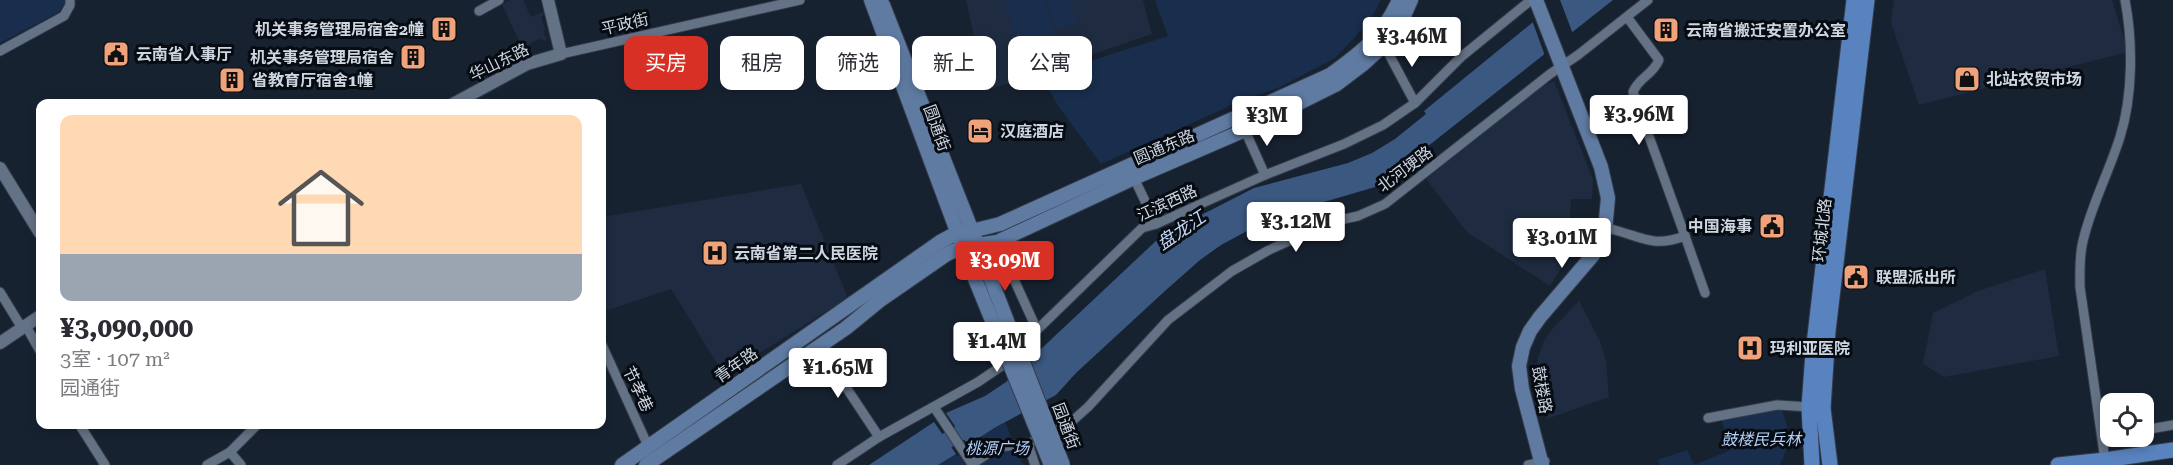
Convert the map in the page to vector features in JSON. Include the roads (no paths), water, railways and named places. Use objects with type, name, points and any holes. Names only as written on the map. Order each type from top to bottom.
[{"type":"main road","name":"圆通街","points":[[871,0],[968,239]]},
{"type":"main road","name":"圆通街","points":[[881,0],[968,239]]},
{"type":"main road","name":"圆通东路","points":[[968,239],[997,242],[1242,124],[1330,75],[1358,55],[1377,38],[1393,14],[1399,0]]},
{"type":"main road","name":"圆通东路","points":[[968,239],[987,229],[1337,84],[1384,45],[1403,18],[1411,0]]},
{"type":"main road","name":"环城北路","points":[[1811,462],[1809,407],[1813,353],[1854,0]]},
{"type":"main road","name":"环城北路","points":[[1830,465],[1823,408],[1828,331],[1867,0]]},
{"type":"main road","name":"鼓楼路","points":[[1541,464],[1526,366],[1529,349],[1545,321],[1598,259],[1607,244],[1615,197],[1612,180],[1543,5]]},
{"type":"main road","name":"鼓楼路","points":[[1541,464],[1522,389],[1519,366],[1523,347],[1540,317],[1593,255],[1605,230],[1608,198],[1601,167],[1563,58]]},
{"type":"main road","name":"园通街","points":[[968,239],[985,264],[1063,465]]},
{"type":"main road","name":"园通街","points":[[968,239],[971,269],[1051,465]]},
{"type":"main road","name":"青年路","points":[[646,465],[968,239]]},
{"type":"main road","name":"青年路","points":[[622,465],[940,242],[968,239]]},
{"type":"main road","points":[[2058,465],[2173,450]]},
{"type":"street","points":[[0,51],[64,16],[70,0]]},
{"type":"street","points":[[479,11],[499,0]]},
{"type":"street","points":[[548,0],[561,54]]},
{"type":"street","name":"平政街","points":[[561,54],[800,0]]},
{"type":"street","name":"江滨西路","points":[[837,465],[879,437],[937,411],[996,370],[1015,355],[1037,330],[1142,228],[1344,144],[1383,125],[1415,103],[1461,57],[1531,0]]},
{"type":"street","name":"北河埂路","points":[[1028,444],[1070,423],[1088,407],[1168,320],[1232,271],[1269,250],[1331,222],[1358,216],[1385,204],[1563,58],[1627,17],[1648,0]]},
{"type":"street","points":[[2100,402],[2080,287],[2080,265],[2083,241],[2126,115],[2131,56],[2125,0]]},
{"type":"street","points":[[1627,17],[1659,60],[1654,70],[1636,84],[1633,92],[1705,293]]},
{"type":"street","points":[[1384,45],[1415,103]]},
{"type":"street","name":"华山东路","points":[[462,99],[518,68],[561,54]]},
{"type":"street","points":[[1242,124],[1265,175]]},
{"type":"street","points":[[0,168],[36,226]]},
{"type":"street","points":[[1134,178],[1156,224]]},
{"type":"street","points":[[1611,229],[1631,234],[1645,241],[1660,243],[1685,236]]},
{"type":"street","points":[[997,242],[1037,330]]},
{"type":"street","points":[[0,292],[36,345]]},
{"type":"street","points":[[0,343],[36,319]]},
{"type":"street","points":[[818,345],[879,437]]},
{"type":"street","name":"节孝巷","points":[[606,354],[648,446]]},
{"type":"street","points":[[1708,418],[1777,405],[1809,407]]},
{"type":"street","points":[[937,411],[972,464],[998,447],[1028,444],[1035,465]]},
{"type":"street","points":[[2154,428],[2173,425]]},
{"type":"street","points":[[83,429],[105,465]]},
{"type":"street","points":[[207,465],[230,452],[253,429]]},
{"type":"street","points":[[2105,460],[2106,447]]},
{"type":"street","points":[[230,452],[241,465]]},
{"type":"water","points":[[1560,0],[1613,0],[1418,154],[1416,168],[1406,165],[1375,187],[1273,217],[1221,245],[1166,290],[1076,373],[1056,395],[996,427],[968,445],[946,413],[985,396],[1006,382],[1158,239],[1254,188],[1348,163],[1372,153],[1395,139],[1426,114],[1424,111]]},
{"type":"water","points":[[934,422],[956,454],[938,465],[869,465]]},
{"type":"waterway","name":"盘龙江","points":[[905,465],[979,422]]},
{"type":"place","name":"机关事务管理局宿舍2幢","points":[[444,29]]},
{"type":"place","name":"云南省搬迁安置办公室","points":[[1666,30]]},
{"type":"place","name":"云南省人事厅","points":[[116,54]]},
{"type":"place","name":"机关事务管理局宿舍","points":[[413,57]]},
{"type":"place","name":"北站农贸市场","points":[[1967,79]]},
{"type":"place","name":"省教育厅宿舍1幢","points":[[232,80]]},
{"type":"place","name":"汉庭酒店","points":[[980,131]]},
{"type":"place","name":"中国海事","points":[[1772,226]]},
{"type":"place","name":"云南省第二人民医院","points":[[715,253]]},
{"type":"place","name":"联盟派出所","points":[[1856,277]]},
{"type":"place","name":"玛利亚医院","points":[[1750,348]]},
{"type":"park label","name":"鼓楼民兵林","points":[[1761,439]]},
{"type":"park label","name":"桃源广场","points":[[997,448]]}]
